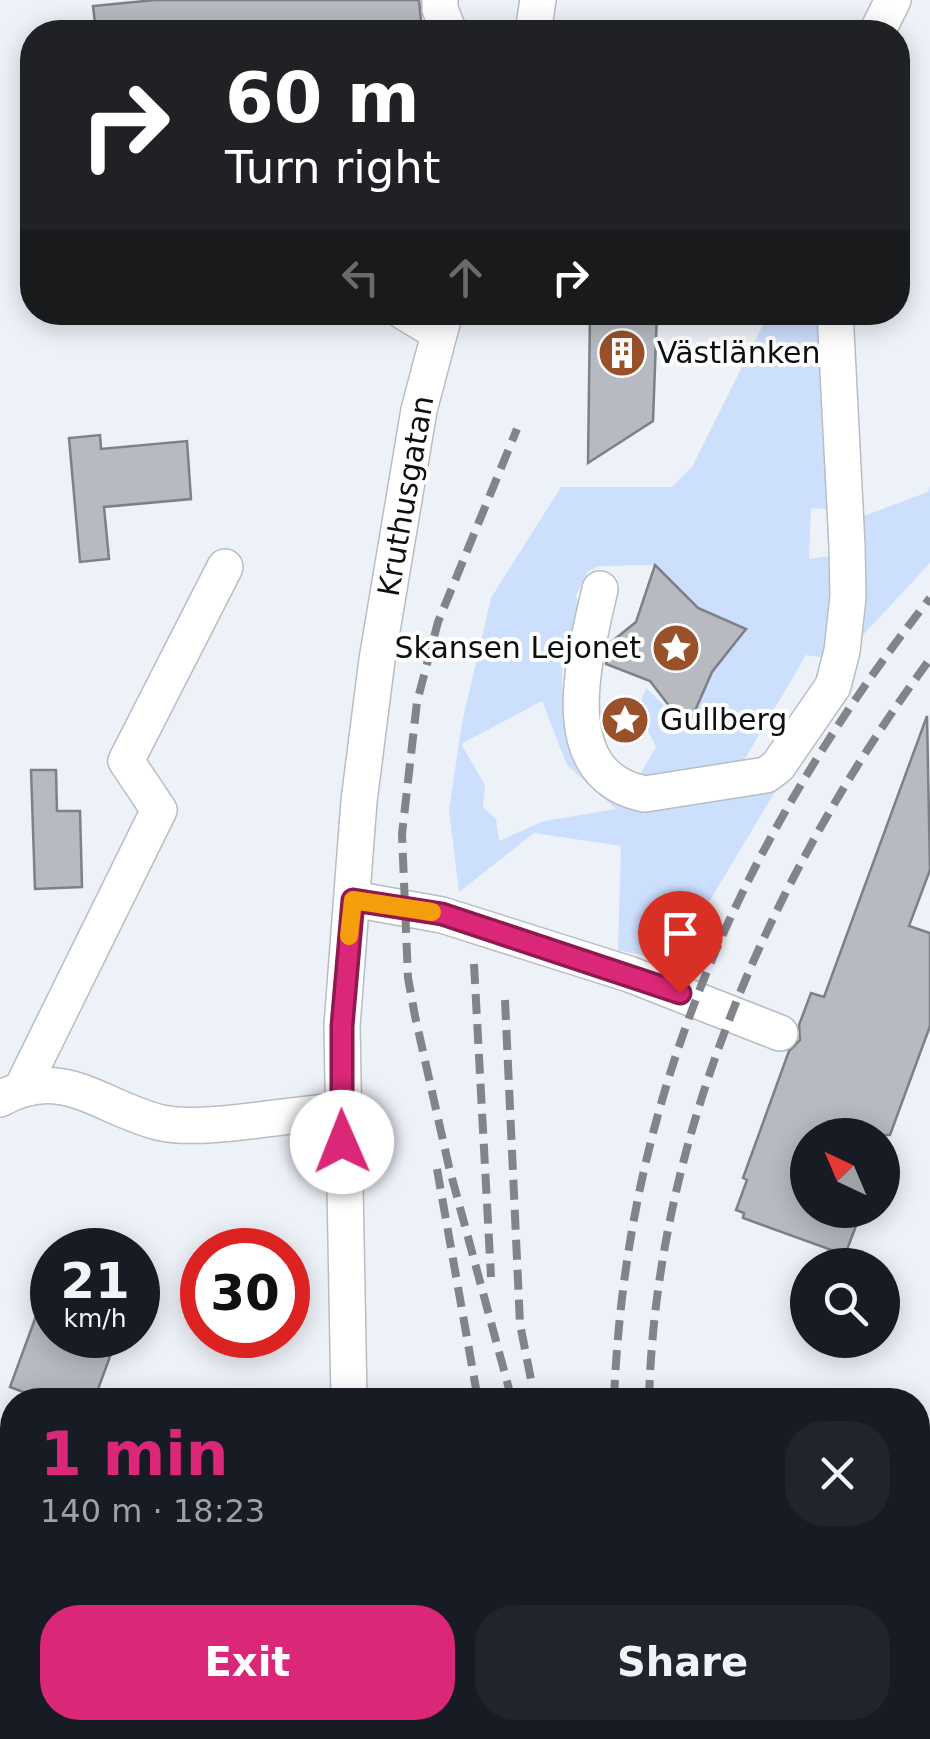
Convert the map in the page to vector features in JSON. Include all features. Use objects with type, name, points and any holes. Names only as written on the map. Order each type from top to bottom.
[{"type":"street","name":"Kruthusgatan","points":[[348,1388],[342,1026],[360,801],[377,660],[419,410],[441,325]]},
{"type":"street","points":[[600,589],[581,673],[580,712],[585,740],[594,758],[615,781],[629,791],[645,794],[766,775],[778,766],[834,686],[842,651],[848,546],[836,325]]},
{"type":"street","points":[[12,1092],[159,810],[126,761],[225,567]]},
{"type":"street","points":[[353,900],[442,914],[646,980],[780,1033]]},
{"type":"street","points":[[12,1092],[56,1085],[92,1093],[164,1124],[341,1111]]},
{"type":"shaded area","points":[[763,325],[828,325],[834,510],[811,508],[809,559],[831,556],[833,659],[806,655],[743,762],[638,778],[656,747],[638,710],[646,688],[687,728],[712,672],[745,629],[698,608],[655,565],[599,566],[588,571],[576,595],[579,619],[563,667],[563,693],[575,732],[600,782],[778,787],[673,962],[618,950],[621,846],[534,833],[459,892],[449,810],[462,723],[491,598],[561,487],[672,487],[692,467]],"holes":[[[542,701],[567,765],[616,809],[544,821],[499,841],[496,819],[483,807],[485,785],[461,744]]]},
{"type":"shaded area","points":[[930,486],[930,563],[863,635],[861,517],[928,492]]},
{"type":"building","points":[[155,0],[419,0],[421,20],[95,20],[93,6]]},
{"type":"building","name":"Västlänken","points":[[590,325],[657,325],[653,421],[588,463]]},
{"type":"building","points":[[100,435],[101,449],[187,441],[191,499],[104,507],[109,559],[80,562],[69,438]]},
{"type":"building","points":[[655,565],[698,608],[746,629],[712,672],[687,729],[650,681],[606,664],[610,643],[636,622]]},
{"type":"building","points":[[927,716],[930,870],[909,926],[930,933],[930,1026],[896,1118],[790,1118],[790,1228],[855,1228],[848,1248],[826,1248],[743,1218],[744,1213],[736,1210],[747,1180],[743,1178],[789,1051],[800,1040],[799,1025],[811,993],[824,997]]},
{"type":"building","points":[[31,770],[56,770],[57,811],[80,811],[82,887],[35,889]]},
{"type":"building","points":[[30,1332],[30,1358],[110,1358],[98,1388],[13,1388]]},
{"type":"railway","points":[[509,1388],[449,1167],[415,1016],[408,978],[402,834],[417,702],[438,622],[517,429]]},
{"type":"railway","points":[[615,1388],[623,1287],[642,1179],[670,1075],[706,974],[751,876],[803,781],[863,689],[930,598]]},
{"type":"railway","points":[[650,1388],[657,1300],[674,1201],[700,1104],[734,1008],[774,916],[821,826],[873,740],[930,659]]},
{"type":"railway","points":[[474,964],[491,1277]]},
{"type":"railway","points":[[505,1000],[520,1324],[533,1388]]},
{"type":"railway","points":[[437,1169],[476,1388]]},
{"type":"slow traffic","points":[[349,936],[353,900],[432,912]]},
{"type":"place","name":"Västlänken","points":[[622,353]]},
{"type":"place","name":"Skansen Lejonet","points":[[676,648]]},
{"type":"place","name":"Gullberg","points":[[625,720]]},
{"type":"route","points":[[342,1142],[342,1026],[353,900],[442,914],[680,993]]}]
